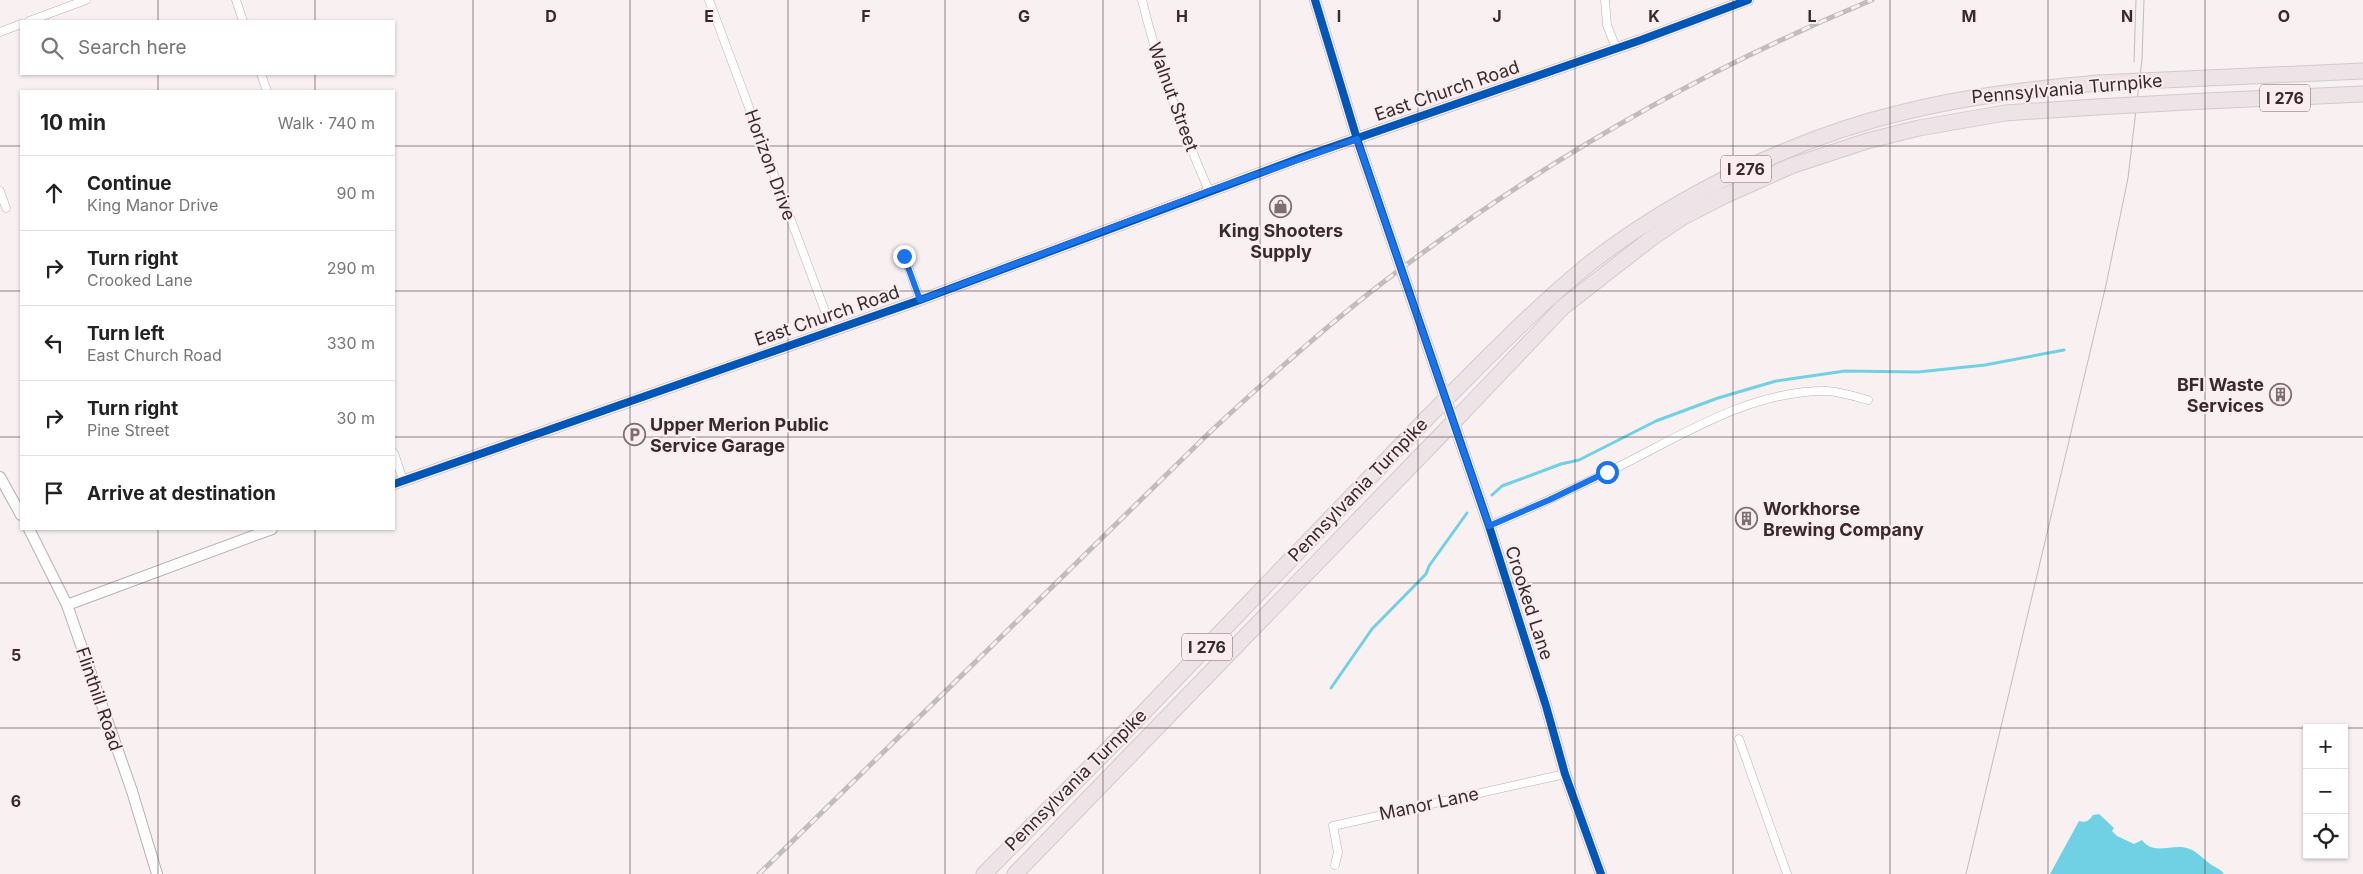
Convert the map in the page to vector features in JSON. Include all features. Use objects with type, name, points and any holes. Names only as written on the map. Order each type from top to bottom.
[{"type":"highway","name":"Pennsylvania Turnpike","points":[[984,874],[1131,725],[1427,418],[1533,312],[1590,263],[1660,216],[1730,176],[1817,139],[1902,112],[1992,94],[2098,84],[2363,71]]},
{"type":"highway","name":"Pennsylvania Turnpike","points":[[1015,874],[1563,307],[1653,237],[1683,217],[1790,166],[1867,141],[1919,128],[2005,113],[2363,94]]},
{"type":"street","points":[[32,20],[86,0]]},
{"type":"street","points":[[236,0],[243,20]]},
{"type":"street","name":"Horizon Drive","points":[[709,0],[832,330]]},
{"type":"street","name":"Walnut Street","points":[[1142,0],[1157,56],[1186,138],[1209,191]]},
{"type":"street","name":"Crooked Lane","points":[[1315,0],[1357,139],[1489,526],[1546,706],[1565,774],[1601,874]]},
{"type":"street","points":[[1605,0],[1607,26],[1616,48]]},
{"type":"street","name":"East Church Road","points":[[398,482],[920,300],[1209,191],[1748,0]]},
{"type":"street","points":[[0,32],[20,24]]},
{"type":"street","points":[[261,75],[267,90]]},
{"type":"street","points":[[0,191],[6,208]]},
{"type":"street","points":[[904,256],[920,300]]},
{"type":"street","points":[[1489,526],[1549,500],[1744,407],[1800,393],[1826,391],[1849,394],[1868,400]]},
{"type":"street","points":[[395,460],[398,482]]},
{"type":"street","points":[[0,477],[20,513]]},
{"type":"street","name":"Flinthill Road","points":[[29,530],[67,606],[132,791],[157,874]]},
{"type":"street","points":[[67,606],[269,530]]},
{"type":"street","points":[[1739,739],[1787,874]]},
{"type":"street","name":"Manor Lane","points":[[1335,865],[1338,852],[1333,826],[1565,774]]},
{"type":"water","points":[[2099,814],[2114,828],[2112,831],[2117,836],[2134,844],[2142,840],[2150,847],[2155,848],[2182,847],[2190,849],[2224,874],[2050,874],[2079,821],[2087,821],[2093,815]]},
{"type":"waterway","points":[[1492,495],[1502,486],[1561,464],[1579,460],[1656,421],[1718,398],[1776,381],[1845,371],[1918,372],[1985,365],[2064,350]]},
{"type":"waterway","points":[[1331,688],[1372,629],[1426,574],[1429,566],[1467,513]]},
{"type":"tram line","points":[[2134,62],[2136,0]]},
{"type":"tram line","points":[[1966,874],[2106,285],[2128,178],[2142,59],[2144,0]]},
{"type":"railway","points":[[759,874],[1209,433],[1299,351],[1394,274],[1507,194],[1624,122],[1746,57],[1872,0]]},
{"type":"cycle path","points":[[1315,0],[1357,139],[1489,526],[1546,706],[1565,774],[1601,874]]},
{"type":"cycle path","points":[[395,484],[920,300],[1300,158],[1641,40],[1748,0]]},
{"type":"place","name":"King Shooters Supply","points":[[1281,206]]},
{"type":"place","name":"BFI Waste Services","points":[[2280,395]]},
{"type":"place","name":"Upper Merion Public Service Garage","points":[[634,435]]},
{"type":"place","name":"Workhorse Brewing Company","points":[[1747,519]]},
{"type":"route","points":[[904,256],[920,300],[1209,191],[1357,139],[1462,453],[1489,526],[1607,472]]}]
